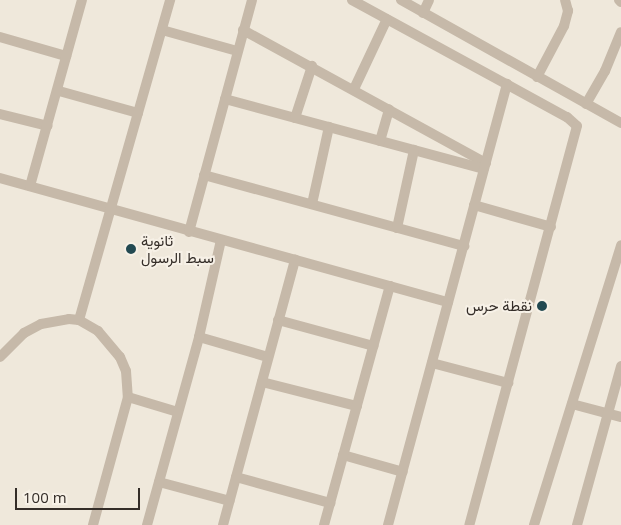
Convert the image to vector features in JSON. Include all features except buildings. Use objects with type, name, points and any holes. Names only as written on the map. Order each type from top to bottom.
[{"type":"street","points":[[30,186],[59,91],[66,56],[82,0]]},
{"type":"street","points":[[79,320],[170,0]]},
{"type":"street","points":[[189,232],[252,0]]},
{"type":"street","points":[[352,0],[567,116],[577,126],[469,525]]},
{"type":"street","points":[[401,0],[621,123]]},
{"type":"street","points":[[423,13],[429,0]]},
{"type":"street","points":[[537,76],[564,26],[568,11],[565,0]]},
{"type":"street","points":[[354,89],[386,19]]},
{"type":"street","points":[[162,30],[237,51]]},
{"type":"street","points":[[243,30],[354,89],[485,166]]},
{"type":"street","points":[[586,104],[605,72],[621,32]]},
{"type":"street","points":[[0,37],[66,56]]},
{"type":"street","points":[[295,118],[312,66]]},
{"type":"street","points":[[388,525],[507,84]]},
{"type":"street","points":[[59,91],[138,113]]},
{"type":"street","points":[[225,99],[414,150],[485,166]]},
{"type":"street","points":[[380,141],[389,109]]},
{"type":"street","points":[[0,114],[48,126]]},
{"type":"street","points":[[312,204],[330,127]]},
{"type":"street","points":[[397,228],[414,150]]},
{"type":"street","points":[[204,175],[464,246]]},
{"type":"street","points":[[0,178],[189,232],[448,302]]},
{"type":"street","points":[[474,205],[551,227]]},
{"type":"street","points":[[146,525],[199,337],[221,240]]},
{"type":"street","points":[[534,525],[621,245]]},
{"type":"street","points":[[223,525],[295,260]]},
{"type":"street","points":[[324,525],[390,286]]},
{"type":"street","points":[[0,357],[14,340],[41,324],[62,319],[79,320],[98,331],[120,357],[126,371],[128,397],[93,525]]},
{"type":"street","points":[[278,320],[374,346]]},
{"type":"street","points":[[199,337],[268,357]]},
{"type":"street","points":[[432,363],[508,383]]},
{"type":"street","points":[[578,525],[621,366]]},
{"type":"street","points":[[262,382],[357,406]]},
{"type":"street","points":[[128,397],[178,412]]},
{"type":"street","points":[[572,404],[621,417]]},
{"type":"street","points":[[343,455],[403,472]]},
{"type":"street","points":[[236,477],[330,503]]},
{"type":"street","points":[[159,482],[230,501]]},
{"type":"place","name":"ثانوية سبط الرسول","points":[[131,249]]},
{"type":"place","name":"نقطة حرس","points":[[542,306]]}]
